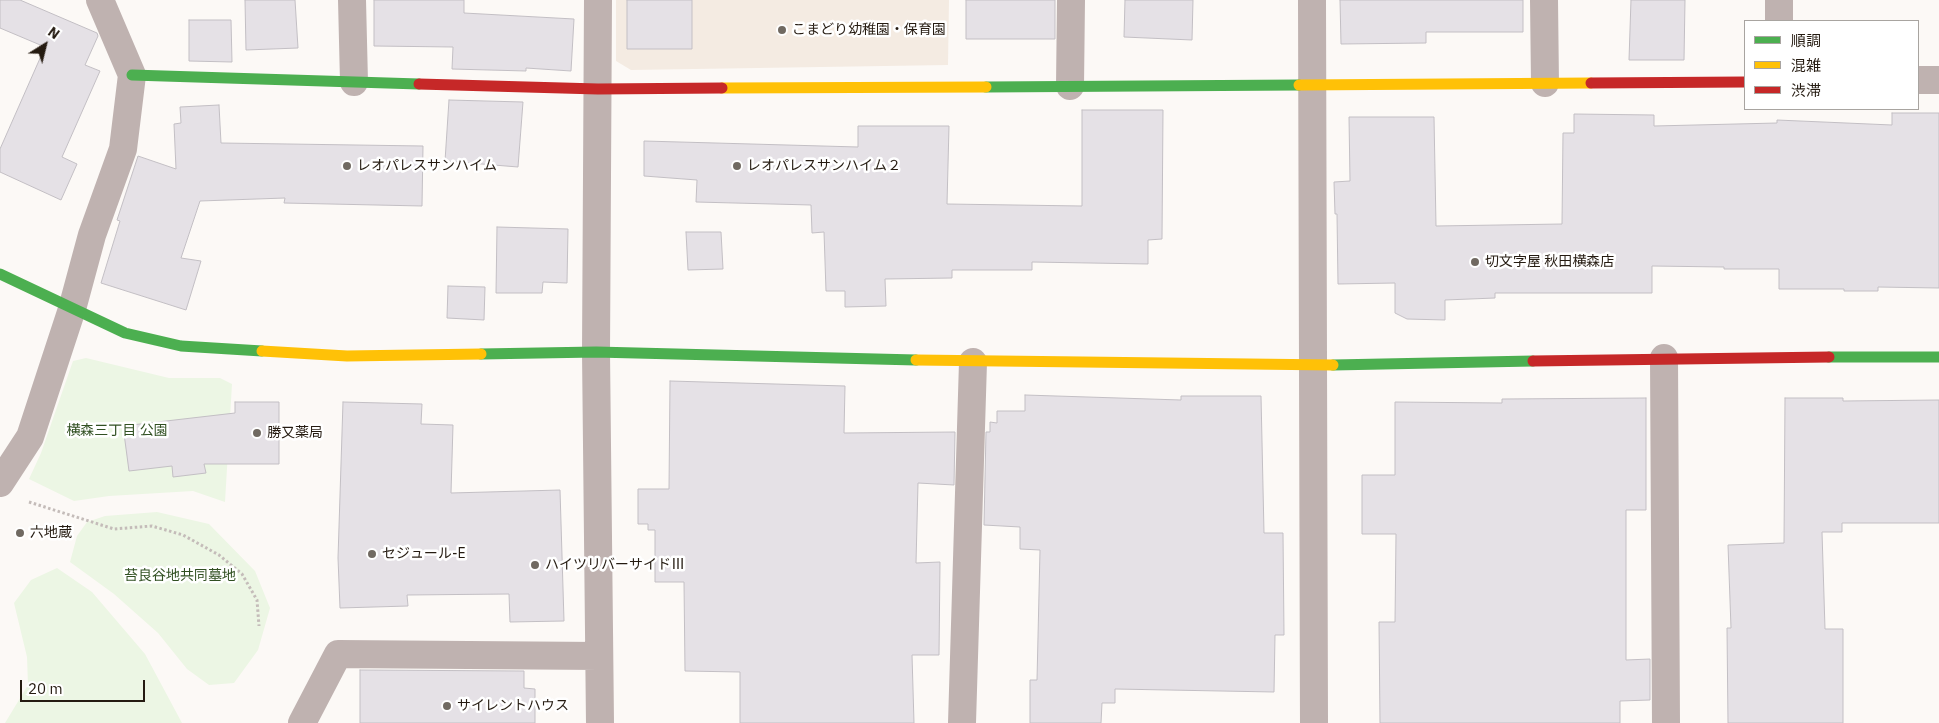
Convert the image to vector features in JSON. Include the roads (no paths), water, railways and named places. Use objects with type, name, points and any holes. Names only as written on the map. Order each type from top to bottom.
[{"type":"street","points":[[0,483],[30,437],[72,309],[92,235],[123,148],[132,76],[100,0]]},
{"type":"street","points":[[352,0],[354,82]]},
{"type":"street","points":[[598,0],[596,352],[600,723]]},
{"type":"street","points":[[1070,86],[1071,0]]},
{"type":"street","points":[[1312,0],[1314,723]]},
{"type":"street","points":[[1544,0],[1545,83]]},
{"type":"street","points":[[1779,0],[1779,20]]},
{"type":"street","points":[[132,76],[598,89],[1744,82]]},
{"type":"street","points":[[1919,80],[1939,80]]},
{"type":"street","points":[[0,274],[125,333],[181,346],[347,356],[596,352],[973,362],[1314,365],[1664,358],[1939,357]]},
{"type":"street","points":[[1664,358],[1666,723]]},
{"type":"street","points":[[962,723],[973,362]]},
{"type":"street","points":[[302,723],[338,654],[599,656]]},
{"type":"place","name":"こまどり幼稚園・保育園","points":[[782,30]]},
{"type":"place","name":"レオパレスサンハイム","points":[[347,166]]},
{"type":"place","name":"レオパレスサンハイム２","points":[[737,166]]},
{"type":"place","name":"切文字屋 秋田横森店","points":[[1475,262]]},
{"type":"place","name":"勝又薬局","points":[[257,433]]},
{"type":"place","name":"六地蔵","points":[[20,533]]},
{"type":"place","name":"セジュール-E","points":[[372,554]]},
{"type":"place","name":"ハイツリバーサイドⅢ","points":[[535,565]]},
{"type":"place","name":"サイレントハウス","points":[[447,706]]},
{"type":"park label","name":"横森三丁目 公園","points":[[117,431]]},
{"type":"park label","name":"苔良谷地共同墓地","points":[[180,576]]}]
